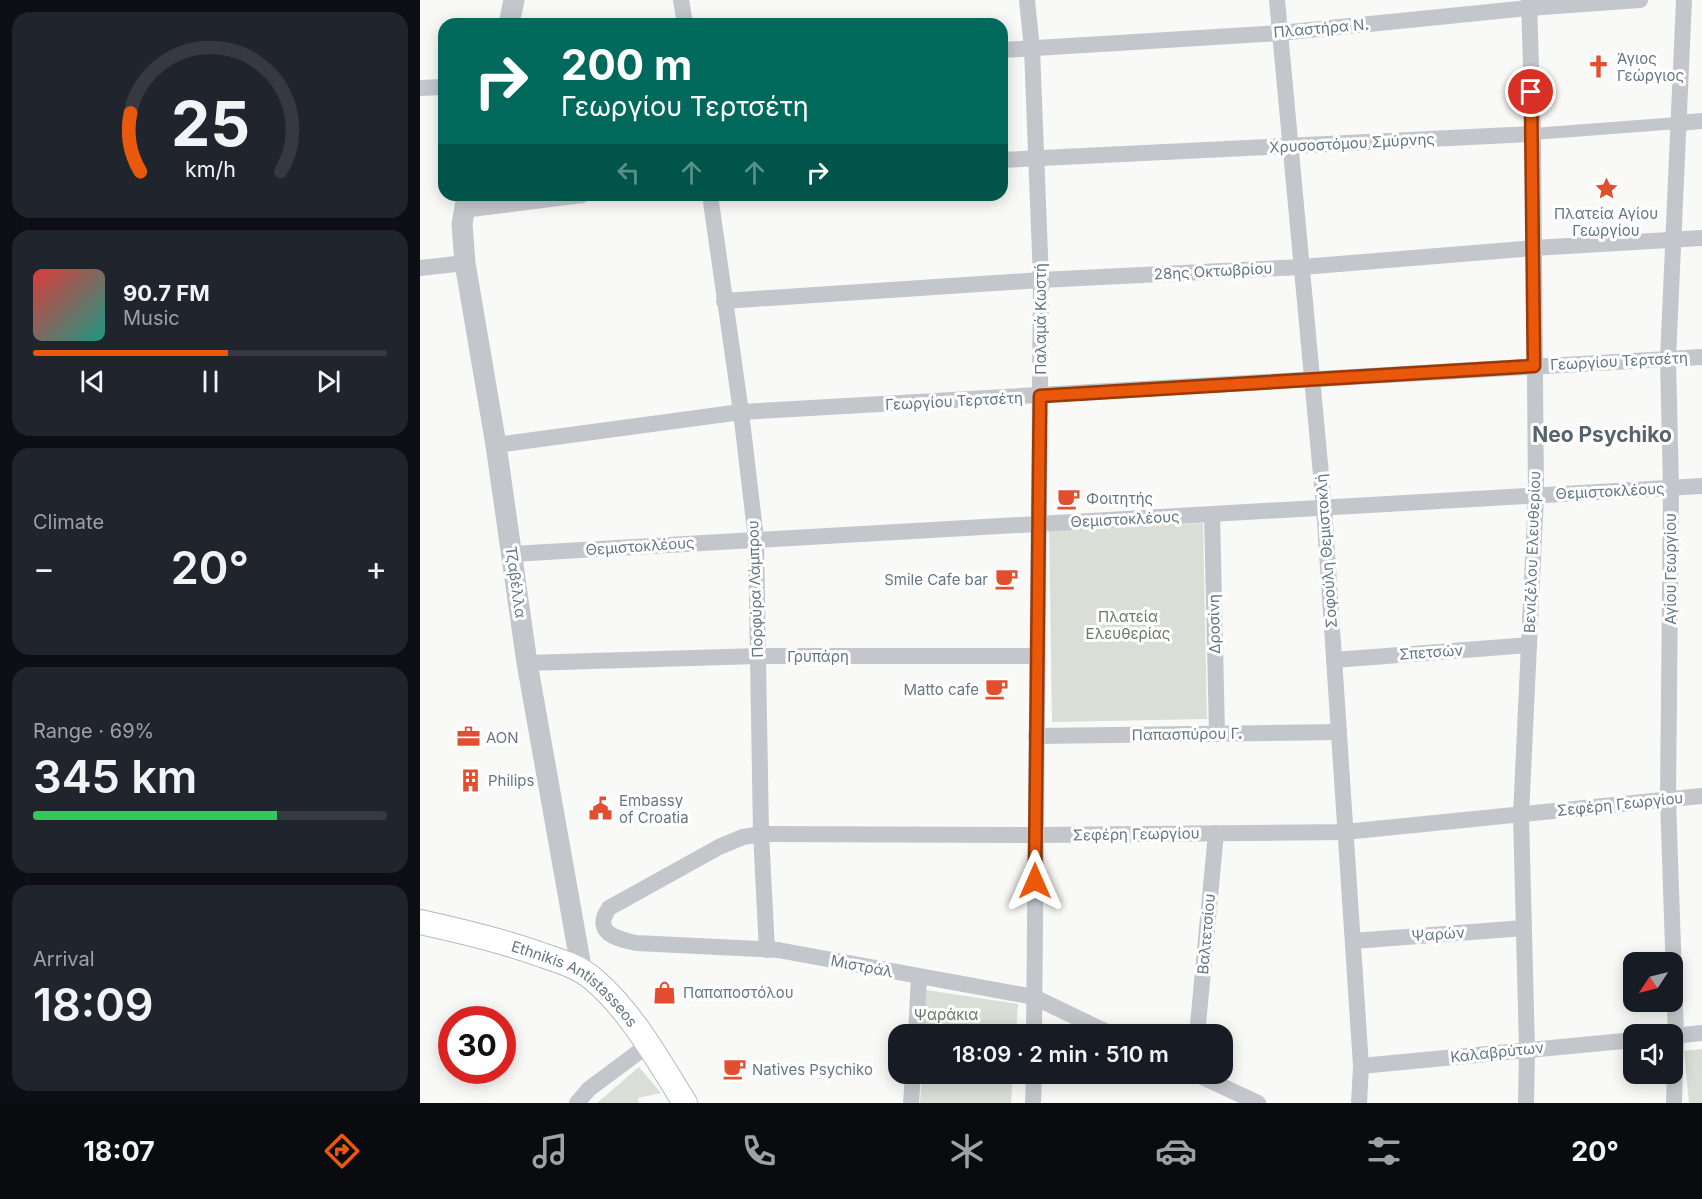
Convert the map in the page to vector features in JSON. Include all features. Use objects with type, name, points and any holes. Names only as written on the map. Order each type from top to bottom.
[{"type":"main road","name":"Ethnikis Antistasseos","points":[[420,922],[489,937],[577,968],[604,990],[627,1016],[685,1103]]},
{"type":"street","points":[[510,18],[514,0]]},
{"type":"street","points":[[681,0],[684,18]]},
{"type":"street","name":"Παλαμά Κωστή","points":[[1027,0],[1038,158],[1041,280],[1034,1024]]},
{"type":"street","name":"Σοφούλη Θεμιστοκλή","points":[[1277,0],[1324,507],[1361,1066],[1359,1103]]},
{"type":"street","name":"Πλαστήρα Ν.","points":[[1008,50],[1280,33],[1529,4],[1640,0]]},
{"type":"street","name":"Αγίου Γεωργίου","points":[[1674,1024],[1668,800],[1671,488],[1668,358],[1684,0]]},
{"type":"street","name":"Βενιζέλου Ελευθερίου","points":[[1526,1103],[1527,1049],[1521,814],[1536,495],[1533,134],[1529,4]]},
{"type":"street","points":[[420,87],[438,87]]},
{"type":"street","name":"Χρυσοστόμου Σμύρνης","points":[[1008,160],[1533,134],[1702,121]]},
{"type":"street","points":[[465,202],[482,201]]},
{"type":"street","name":"Πορφύρα Λάμπρου","points":[[711,201],[741,412],[756,539],[761,834],[767,950]]},
{"type":"street","name":"Τζαβέλλα","points":[[465,202],[462,224],[465,263],[496,445],[527,663],[580,961],[577,968]]},
{"type":"street","name":"28ης Οκτωβρίου","points":[[724,301],[1041,280],[1302,267],[1534,248],[1702,238]]},
{"type":"street","points":[[420,268],[465,263]]},
{"type":"street","name":"Γεωργίου Τερτσέτη","points":[[496,445],[741,412],[1702,357]]},
{"type":"street","name":"Θεμιστοκλέους","points":[[512,554],[1702,486]]},
{"type":"street","name":"Δροσίνη","points":[[1212,514],[1217,734]]},
{"type":"street","name":"Σπετσών","points":[[1334,660],[1529,645]]},
{"type":"street","name":"Γρυπάρη","points":[[527,663],[758,656],[1037,656]]},
{"type":"street","name":"Παπασπύρου Γ.","points":[[1036,736],[1339,732]]},
{"type":"street","name":"Σεφέρη Γεωργίου","points":[[605,930],[604,915],[609,908],[719,847],[743,837],[761,834],[1035,835],[1345,832],[1702,795]]},
{"type":"street","name":"Βαλτετσίου","points":[[1198,1024],[1216,833]]},
{"type":"street","name":"Ψαρών","points":[[1353,941],[1524,928]]},
{"type":"street","name":"Μιστράλ","points":[[605,930],[610,936],[636,943],[767,950],[1034,998],[1090,1024]]},
{"type":"street","points":[[917,1024],[920,977]]},
{"type":"street","points":[[1683,1035],[1702,1033]]},
{"type":"street","name":"Καλαβρύτων","points":[[1361,1066],[1623,1041]]},
{"type":"street","points":[[577,1103],[589,1089],[648,1045]]},
{"type":"street","points":[[911,1103],[912,1084]]},
{"type":"street","points":[[1033,1103],[1034,1084]]},
{"type":"street","points":[[1217,1084],[1258,1103]]},
{"type":"street","name":"Αγίου Γεωργίου","points":[[1674,1084],[1674,1103]]},
{"type":"green space","name":"Πλατεία Ελευθερίας","points":[[1203,523],[1207,719],[1052,722],[1049,528]]},
{"type":"green space","name":"Ψαράκια","points":[[926,990],[1018,1004],[1017,1024],[924,1024]]},
{"type":"green space","points":[[1702,1049],[1702,1103],[1689,1103],[1684,1051]]},
{"type":"green space","points":[[639,1067],[661,1093],[638,1098],[639,1103],[597,1103]]},
{"type":"green space","points":[[921,1084],[1012,1084],[1011,1103],[920,1103]]},
{"type":"place","name":"Άγιος Γεώργιος","points":[[1599,67]]},
{"type":"place","name":"Πλατεία Αγίου Γεωργίου","points":[[1606,189]]},
{"type":"place","name":"Φοιτητής","points":[[1068,498]]},
{"type":"place","name":"Smile Cafe bar","points":[[1006,579]]},
{"type":"place","name":"Matto cafe","points":[[997,689]]},
{"type":"place","name":"AON","points":[[468,737]]},
{"type":"place","name":"Philips","points":[[470,780]]},
{"type":"place","name":"Embassy of Croatia","points":[[601,809]]},
{"type":"place","name":"Παπαποστόλου","points":[[665,992]]},
{"type":"place","name":"Natives Psychiko","points":[[734,1069]]},
{"type":"district","name":"Neo Psychiko","points":[[1602,434]]},
{"type":"route","points":[[1035,881],[1040,396],[1534,366],[1531,92]]}]
